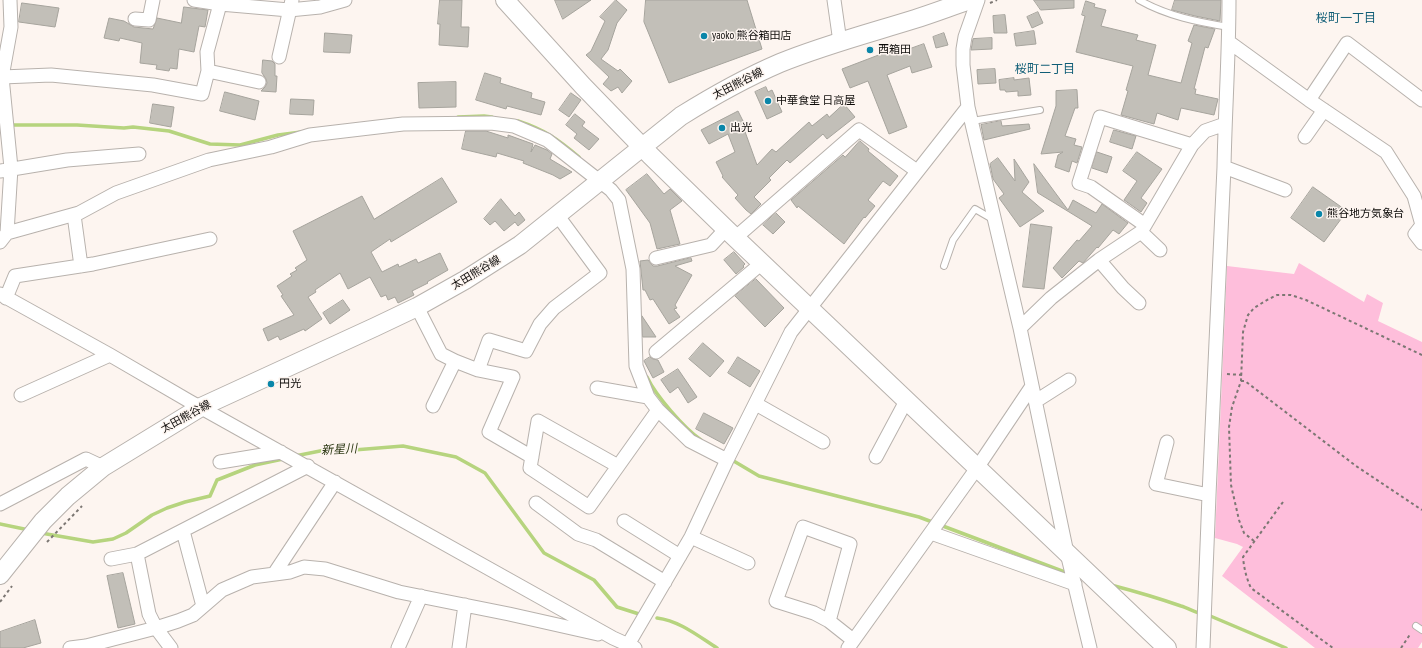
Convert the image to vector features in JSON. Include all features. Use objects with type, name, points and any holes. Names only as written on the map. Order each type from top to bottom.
[{"type":"main road","points":[[505,0],[583,86],[730,234],[978,468],[1069,559],[1092,577],[1167,648]]},
{"type":"main road","name":"太田熊谷線","points":[[0,575],[44,521],[68,496],[102,467],[201,407],[417,307],[465,280],[520,245],[681,116],[735,84],[781,63],[840,42],[974,3]]},
{"type":"street","points":[[10,0],[11,27],[2,77],[8,134],[5,169],[4,238],[74,215],[116,193],[209,160],[271,147],[310,135],[403,124],[491,123],[514,126],[548,140],[604,178],[619,200],[633,269],[636,366],[648,397],[658,410],[690,441],[727,460]]},
{"type":"street","points":[[135,18],[149,20],[153,0]]},
{"type":"street","points":[[194,0],[220,4],[320,7],[345,0]]},
{"type":"street","points":[[834,0],[840,42]]},
{"type":"street","points":[[1203,648],[1229,42],[1228,1]]},
{"type":"street","points":[[974,3],[963,49],[963,65],[968,107],[1020,328],[1069,559],[1090,648]]},
{"type":"street","points":[[2,77],[51,75],[153,85],[202,94],[208,71],[207,52],[220,4]]},
{"type":"street","points":[[279,57],[291,5]]},
{"type":"street","points":[[1229,42],[1309,100],[1386,152],[1414,196],[1422,225],[1415,234],[1422,244]]},
{"type":"street","points":[[1309,100],[1347,43],[1422,100]]},
{"type":"street","points":[[208,71],[259,82]]},
{"type":"street","points":[[210,239],[81,266],[15,276],[3,296],[630,647],[691,537],[727,460],[791,332],[968,107]]},
{"type":"street","points":[[1305,138],[1324,110]]},
{"type":"street","points":[[1160,250],[1143,228],[1091,187],[1079,183],[1100,117],[1192,145]]},
{"type":"street","points":[[1020,328],[1051,298],[1098,260],[1143,228],[1192,145],[1205,131],[1225,124]]},
{"type":"street","points":[[656,258],[711,245],[730,234],[859,130],[917,171]]},
{"type":"street","points":[[5,169],[67,160],[139,154]]},
{"type":"street","points":[[1224,167],[1285,190]]},
{"type":"street","points":[[74,215],[81,266]]},
{"type":"street","points":[[478,370],[489,340],[526,351],[540,324],[554,308],[600,273],[558,216]]},
{"type":"street","points":[[1098,260],[1123,288],[1139,303]]},
{"type":"street","points":[[656,352],[762,263]]},
{"type":"street","points":[[417,307],[441,354],[478,370],[513,377],[489,432],[532,457]]},
{"type":"street","points":[[21,395],[110,355]]},
{"type":"street","points":[[433,406],[455,361]]},
{"type":"street","points":[[1036,401],[1069,380]]},
{"type":"street","points":[[829,621],[850,544],[803,527],[776,601],[814,613],[829,621],[851,644],[978,468],[1032,386]]},
{"type":"street","points":[[597,388],[648,397]]},
{"type":"street","points":[[876,457],[906,401]]},
{"type":"street","points":[[756,404],[822,442]]},
{"type":"street","points":[[618,466],[538,421],[530,468],[589,506],[618,466],[658,410]]},
{"type":"street","points":[[1167,442],[1156,484],[1209,495]]},
{"type":"street","points":[[220,462],[282,452]]},
{"type":"street","points":[[0,504],[86,459],[102,467]]},
{"type":"street","points":[[111,559],[137,554],[183,531],[304,464]]},
{"type":"street","points":[[274,574],[335,482]]},
{"type":"street","points":[[536,503],[578,534],[596,540],[665,582]]},
{"type":"street","points":[[624,521],[680,556]]},
{"type":"street","points":[[183,531],[203,606]]},
{"type":"street","points":[[931,532],[1075,584]]},
{"type":"street","points":[[691,537],[748,563]]},
{"type":"street","points":[[137,554],[149,614],[156,628],[171,648]]},
{"type":"street","points":[[70,648],[86,646],[156,628],[193,615],[222,590],[252,577],[290,572],[304,567],[325,569],[399,592],[613,638]]},
{"type":"street","points":[[398,648],[421,596]]},
{"type":"street","points":[[459,648],[465,605]]},
{"type":"lane","points":[[1139,0],[1150,6],[1190,20],[1229,27]]},
{"type":"lane","points":[[972,121],[1040,110]]},
{"type":"lane","points":[[944,266],[953,240],[975,209],[995,221]]},
{"type":"lane","points":[[1416,626],[1422,630]]},
{"type":"path","points":[[974,3],[997,0]]},
{"type":"path","points":[[1254,541],[1244,533],[1230,485],[1229,427],[1232,407],[1241,381],[1242,332],[1248,315],[1254,308],[1277,295],[1291,295],[1306,300],[1422,355]]},
{"type":"path","points":[[1241,381],[1245,381],[1356,466],[1422,510]]},
{"type":"path","points":[[1282,502],[1243,557],[1244,569],[1251,588],[1333,648]]},
{"type":"path","points":[[46,543],[85,503]]},
{"type":"shaded area","points":[[1299,263],[1364,302],[1367,294],[1383,303],[1378,321],[1422,342],[1422,642],[1418,648],[1315,648],[1222,576],[1243,547],[1215,538],[1227,266],[1294,274]]},
{"type":"building","points":[[440,0],[462,0],[461,27],[469,27],[468,47],[439,45],[440,24],[438,24]]},
{"type":"building","points":[[555,0],[591,0],[563,19]]},
{"type":"building","points":[[616,0],[627,10],[617,23],[608,50],[601,59],[618,71],[620,69],[632,81],[622,93],[618,87],[611,91],[603,84],[609,77],[586,55],[591,51],[605,21],[600,17]]},
{"type":"building","name":"yaoko 熊谷箱田店","points":[[646,0],[747,0],[762,49],[669,83],[644,22]]},
{"type":"building","points":[[1034,0],[1074,0],[1074,8],[1041,10]]},
{"type":"building","points":[[1175,0],[1221,0],[1220,21],[1172,10]]},
{"type":"building","points":[[1086,1],[1095,4],[1094,7],[1106,10],[1101,26],[1138,35],[1136,40],[1156,45],[1148,75],[1181,83],[1192,43],[1188,41],[1194,25],[1215,29],[1208,48],[1205,47],[1194,89],[1196,89],[1195,94],[1218,99],[1214,115],[1181,108],[1178,120],[1157,113],[1154,124],[1121,115],[1133,66],[1076,52],[1085,16],[1082,15]]},
{"type":"building","points":[[22,3],[59,8],[55,27],[19,22]]},
{"type":"building","points":[[184,7],[208,10],[205,27],[199,26],[194,52],[179,49],[177,69],[170,68],[169,71],[156,69],[157,65],[140,63],[142,43],[120,38],[119,41],[104,38],[109,18],[124,21],[134,27],[153,29],[157,18],[181,23]]},
{"type":"building","points":[[1038,12],[1043,23],[1032,28],[1027,17]]},
{"type":"building","points":[[1005,15],[1007,33],[994,33],[993,16]]},
{"type":"building","points":[[1034,31],[1036,44],[1016,46],[1014,34]]},
{"type":"building","points":[[325,33],[352,35],[350,53],[324,52]]},
{"type":"building","points":[[944,33],[948,45],[936,48],[933,37]]},
{"type":"building","points":[[992,38],[992,49],[971,50],[973,39]]},
{"type":"building","points":[[924,44],[932,67],[912,73],[910,66],[887,75],[907,127],[889,134],[868,81],[850,88],[842,69],[889,51],[891,55]]},
{"type":"building","points":[[263,60],[272,61],[275,64],[275,76],[277,76],[276,92],[261,91],[267,83],[262,73]]},
{"type":"building","points":[[995,69],[996,83],[978,84],[977,70]]},
{"type":"building","points":[[485,73],[501,78],[500,83],[532,93],[531,98],[545,102],[541,115],[507,106],[506,109],[476,100]]},
{"type":"building","points":[[1014,78],[1014,80],[1029,78],[1031,95],[1018,96],[1018,91],[1006,92],[1005,90],[1000,90],[999,80]]},
{"type":"building","points":[[456,82],[456,107],[419,108],[418,83]]},
{"type":"building","points":[[766,87],[768,92],[772,90],[782,112],[767,119],[755,92]]},
{"type":"building","points":[[1077,90],[1078,108],[1075,108],[1065,136],[1076,139],[1074,145],[1082,147],[1077,163],[1072,161],[1069,172],[1055,167],[1058,155],[1063,152],[1041,154],[1056,106],[1056,91]]},
{"type":"building","points":[[225,92],[259,101],[255,120],[220,111]]},
{"type":"building","points":[[571,93],[581,100],[569,117],[559,110]]},
{"type":"building","points":[[291,99],[314,100],[313,115],[290,114]]},
{"type":"building","points":[[153,104],[174,107],[171,127],[150,123]]},
{"type":"building","points":[[844,104],[855,117],[827,139],[823,134],[790,163],[787,160],[769,178],[771,180],[754,197],[761,204],[751,214],[735,198],[738,195],[722,177],[723,176],[716,162],[735,152],[728,134],[709,144],[701,130],[738,111],[745,125],[743,126],[757,165],[772,149],[776,152],[809,122],[812,126],[827,114],[829,117]]},
{"type":"building","points":[[575,114],[585,122],[582,126],[599,139],[589,150],[574,138],[577,134],[566,125]]},
{"type":"building","points":[[1001,121],[1002,126],[1029,124],[1030,129],[984,140],[981,125]]},
{"type":"building","points":[[1114,130],[1136,136],[1132,149],[1110,142]]},
{"type":"building","points":[[466,131],[486,131],[508,138],[508,135],[533,144],[531,152],[535,145],[547,150],[552,154],[550,159],[572,172],[560,179],[523,163],[524,161],[497,153],[496,157],[462,149]]},
{"type":"building","points":[[860,141],[869,149],[868,151],[898,176],[890,186],[883,181],[868,200],[875,206],[865,218],[864,217],[844,244],[798,206],[797,208],[791,200],[843,155],[845,157]]},
{"type":"building","points":[[1097,152],[1112,157],[1107,173],[1092,168]]},
{"type":"building","points":[[1137,152],[1162,169],[1141,198],[1147,203],[1141,212],[1124,200],[1137,181],[1123,171]]},
{"type":"building","points":[[998,158],[1015,181],[1014,159],[1029,182],[1022,192],[1044,211],[1020,227],[999,198],[1004,194],[993,179],[990,164]]},
{"type":"building","points":[[1034,164],[1068,210],[1073,200],[1096,213],[1102,204],[1128,223],[1119,234],[1113,230],[1083,263],[1079,261],[1062,278],[1053,268],[1077,240],[1079,241],[1092,226],[1038,193]]},
{"type":"building","points":[[647,174],[664,194],[670,189],[682,201],[670,210],[680,244],[657,249],[650,223],[626,190]]},
{"type":"building","points":[[442,178],[457,202],[391,242],[390,239],[371,252],[382,272],[398,264],[399,267],[416,259],[418,263],[440,253],[448,270],[412,291],[414,295],[398,303],[395,297],[388,300],[386,295],[381,297],[370,277],[348,289],[340,273],[315,290],[316,292],[308,297],[322,319],[305,331],[304,329],[280,340],[278,336],[268,341],[263,329],[294,315],[281,296],[283,295],[277,286],[292,276],[290,274],[297,270],[295,268],[307,260],[293,231],[362,196],[374,219]]},
{"type":"building","name":"熊谷地方気象台","points":[[1313,187],[1347,211],[1324,242],[1291,218]]},
{"type":"building","points":[[501,199],[515,216],[519,212],[525,220],[518,226],[515,222],[504,231],[495,221],[490,225],[484,219]]},
{"type":"building","points":[[776,213],[785,222],[773,234],[763,225]]},
{"type":"building","points":[[1031,224],[1052,227],[1044,289],[1023,287]]},
{"type":"building","points":[[734,252],[745,264],[743,266],[744,267],[736,274],[724,260]]},
{"type":"building","points":[[691,258],[692,261],[675,266],[692,275],[675,305],[677,308],[674,309],[680,317],[669,324],[653,299],[650,300],[645,290],[643,290],[640,261],[648,260],[653,266],[657,266]]},
{"type":"building","points":[[756,279],[784,308],[765,327],[735,296]]},
{"type":"building","points":[[343,300],[350,310],[330,324],[323,313]]},
{"type":"building","points":[[642,316],[656,337],[643,337]]},
{"type":"building","points":[[703,343],[724,361],[710,377],[689,359]]},
{"type":"building","points":[[650,357],[658,360],[664,372],[653,378],[644,361]]},
{"type":"building","points":[[738,357],[760,371],[750,387],[728,373]]},
{"type":"building","points":[[678,369],[697,397],[688,403],[678,387],[670,393],[661,380]]},
{"type":"building","points":[[704,413],[733,428],[724,444],[696,429]]},
{"type":"building","points":[[123,573],[135,624],[118,628],[107,576]]},
{"type":"building","points":[[35,620],[41,643],[23,648],[0,648],[0,632]]},
{"type":"waterway","points":[[458,117],[492,117]]},
{"type":"waterway","points":[[518,121],[551,136],[579,157]]},
{"type":"waterway","points":[[0,125],[133,127],[169,131],[210,144],[240,145],[278,135],[301,132]]},
{"type":"waterway","points":[[647,377],[651,385],[671,411],[694,435],[701,440]]},
{"type":"waterway","name":"新星川","points":[[295,456],[330,449],[354,450],[403,446],[456,457],[485,473],[544,553],[594,580],[617,607],[639,614]]},
{"type":"waterway","name":"新星川","points":[[41,533],[93,542],[113,539],[126,533],[152,515],[167,508],[210,496],[217,480],[255,465],[283,459]]},
{"type":"waterway","points":[[732,460],[759,476],[919,517],[1070,574]]},
{"type":"waterway","name":"新星川","points":[[0,524],[29,530]]},
{"type":"waterway","points":[[1111,585],[1164,600],[1202,614]]},
{"type":"waterway","points":[[1208,615],[1286,648]]},
{"type":"waterway","name":"新星川","points":[[657,618],[673,622],[696,634],[717,648]]},
{"type":"place","name":"yaoko 熊谷箱田店","points":[[704,36]]},
{"type":"place","name":"西箱田","points":[[870,50]]},
{"type":"place","name":"中華食堂 日高屋","points":[[768,101]]},
{"type":"place","name":"出光","points":[[722,128]]},
{"type":"place","name":"熊谷地方気象台","points":[[1319,214]]},
{"type":"place","name":"円光","points":[[271,384]]},
{"type":"district","name":"桜町一丁目","points":[[1346,19]]},
{"type":"district","name":"桜町二丁目","points":[[1045,70]]}]
